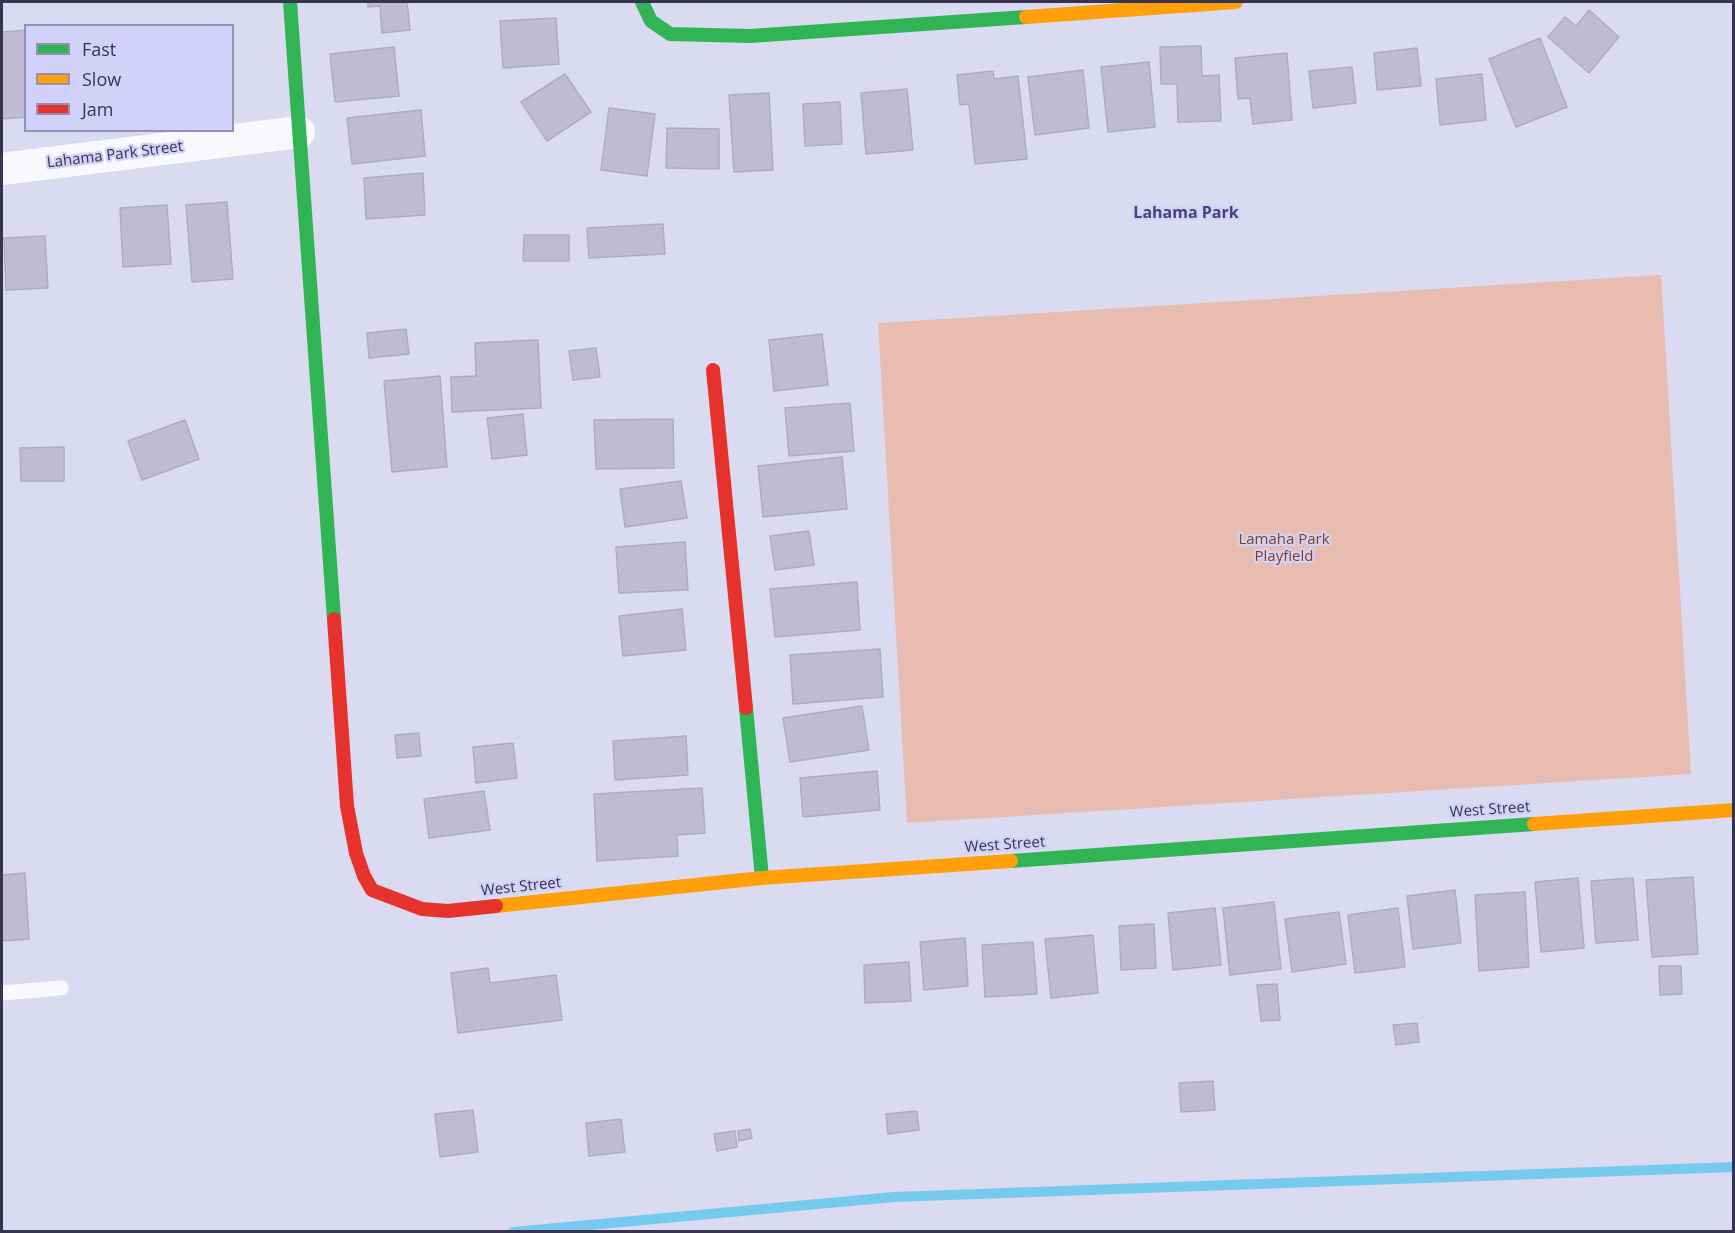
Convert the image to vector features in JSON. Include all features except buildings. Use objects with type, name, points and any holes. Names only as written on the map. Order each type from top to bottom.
[{"type":"street","points":[[290,2],[347,806],[357,853],[364,876],[372,890]]},
{"type":"street","points":[[642,2],[651,21],[670,34],[750,36],[990,10],[1236,2]]},
{"type":"street","name":"Lahama Park Street","points":[[2,169],[299,132]]},
{"type":"street","points":[[713,370],[762,878]]},
{"type":"street","name":"West Street","points":[[372,890],[422,909],[448,911],[762,878],[1734,810]]},
{"type":"lane","points":[[2,993],[61,988]]},
{"type":"path","points":[[361,1232],[361,1194],[369,1155],[372,1112],[374,954],[367,918],[372,890]]},
{"type":"green space","name":"Lamaha Park Playfield","points":[[1661,275],[1691,774],[907,823],[878,323]]},
{"type":"waterway","points":[[513,1232],[894,1197],[1734,1167]]},
{"type":"traffic: fast","points":[[290,2],[334,619]]},
{"type":"traffic: fast","points":[[642,2],[651,21],[670,34],[750,36],[1026,17]]},
{"type":"traffic: fast","points":[[746,708],[762,878]]},
{"type":"traffic: fast","points":[[1011,861],[1534,824]]},
{"type":"traffic: slow","points":[[1026,17],[1236,2]]},
{"type":"traffic: slow","points":[[1534,824],[1734,810]]},
{"type":"traffic: slow","points":[[496,906],[762,878],[1011,861]]},
{"type":"traffic: jam","points":[[713,370],[746,708]]},
{"type":"traffic: jam","points":[[334,619],[347,806],[356,853],[364,876],[372,890],[422,909],[448,911],[496,906]]},
{"type":"district","name":"Lahama Park","points":[[1186,213]]}]
